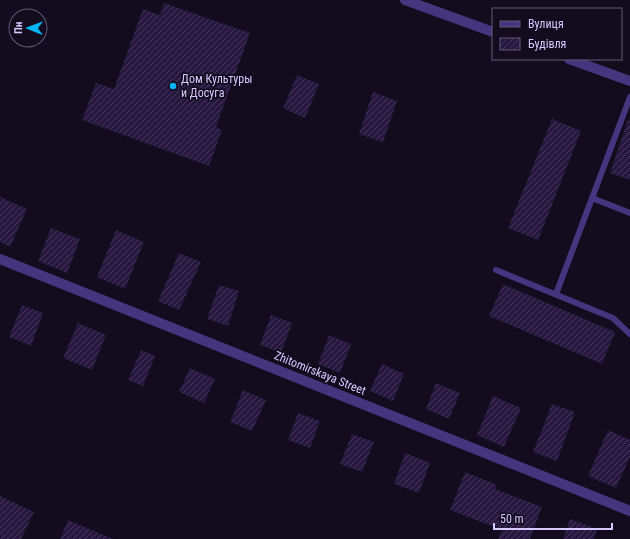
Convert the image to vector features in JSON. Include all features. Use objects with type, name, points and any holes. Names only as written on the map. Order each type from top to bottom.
[{"type":"street","points":[[405,0],[492,32]]},
{"type":"street","points":[[572,60],[630,81]]},
{"type":"street","name":"Zhitomirskaya Street","points":[[0,259],[630,511]]},
{"type":"lane","points":[[556,294],[630,96]]},
{"type":"lane","points":[[592,198],[630,213]]},
{"type":"lane","points":[[496,270],[613,318],[630,334]]},
{"type":"building","name":"Дом Культуры и Досуга","points":[[164,3],[250,33],[216,127],[222,130],[209,166],[82,120],[96,83],[114,89],[143,9],[160,15]]},
{"type":"building","points":[[297,75],[319,84],[305,118],[283,108]]},
{"type":"building","points":[[373,92],[397,101],[383,142],[359,134]]},
{"type":"building","points":[[552,119],[581,131],[538,240],[508,228]]},
{"type":"building","points":[[628,120],[630,121],[630,180],[610,173]]},
{"type":"building","points":[[0,197],[27,209],[10,247],[0,242]]},
{"type":"building","points":[[51,228],[80,239],[67,273],[38,261]]},
{"type":"building","points":[[116,230],[144,242],[125,289],[97,277]]},
{"type":"building","points":[[179,253],[201,262],[179,310],[158,301]]},
{"type":"building","points":[[503,284],[615,332],[602,364],[489,316]]},
{"type":"building","points":[[219,285],[239,291],[228,326],[207,319]]},
{"type":"building","points":[[22,305],[43,313],[31,346],[9,337]]},
{"type":"building","points":[[271,315],[292,323],[281,353],[260,345]]},
{"type":"building","points":[[78,323],[106,335],[92,370],[63,358]]},
{"type":"building","points":[[329,335],[351,344],[340,373],[318,364]]},
{"type":"building","points":[[141,350],[155,356],[143,386],[128,380]]},
{"type":"building","points":[[382,364],[404,374],[393,401],[370,391]]},
{"type":"building","points":[[190,368],[215,379],[204,403],[179,392]]},
{"type":"building","points":[[436,383],[460,393],[449,419],[426,409]]},
{"type":"building","points":[[243,390],[266,400],[252,431],[230,422]]},
{"type":"building","points":[[493,396],[521,408],[504,447],[477,435]]},
{"type":"building","points":[[552,404],[575,412],[557,461],[533,452]]},
{"type":"building","points":[[298,413],[320,421],[310,448],[288,440]]},
{"type":"building","points":[[608,430],[630,440],[630,457],[616,488],[588,476]]},
{"type":"building","points":[[352,434],[374,442],[362,472],[340,464]]},
{"type":"building","points":[[405,453],[430,463],[419,493],[394,484]]},
{"type":"building","points":[[465,472],[497,485],[495,489],[542,507],[530,539],[498,539],[502,530],[450,510]]},
{"type":"building","points":[[0,496],[34,512],[21,539],[0,539]]},
{"type":"building","points":[[570,519],[597,529],[594,539],[563,539]]},
{"type":"building","points":[[68,520],[113,539],[60,539]]},
{"type":"place","name":"Дом Культуры и Досуга","points":[[173,86]]}]
